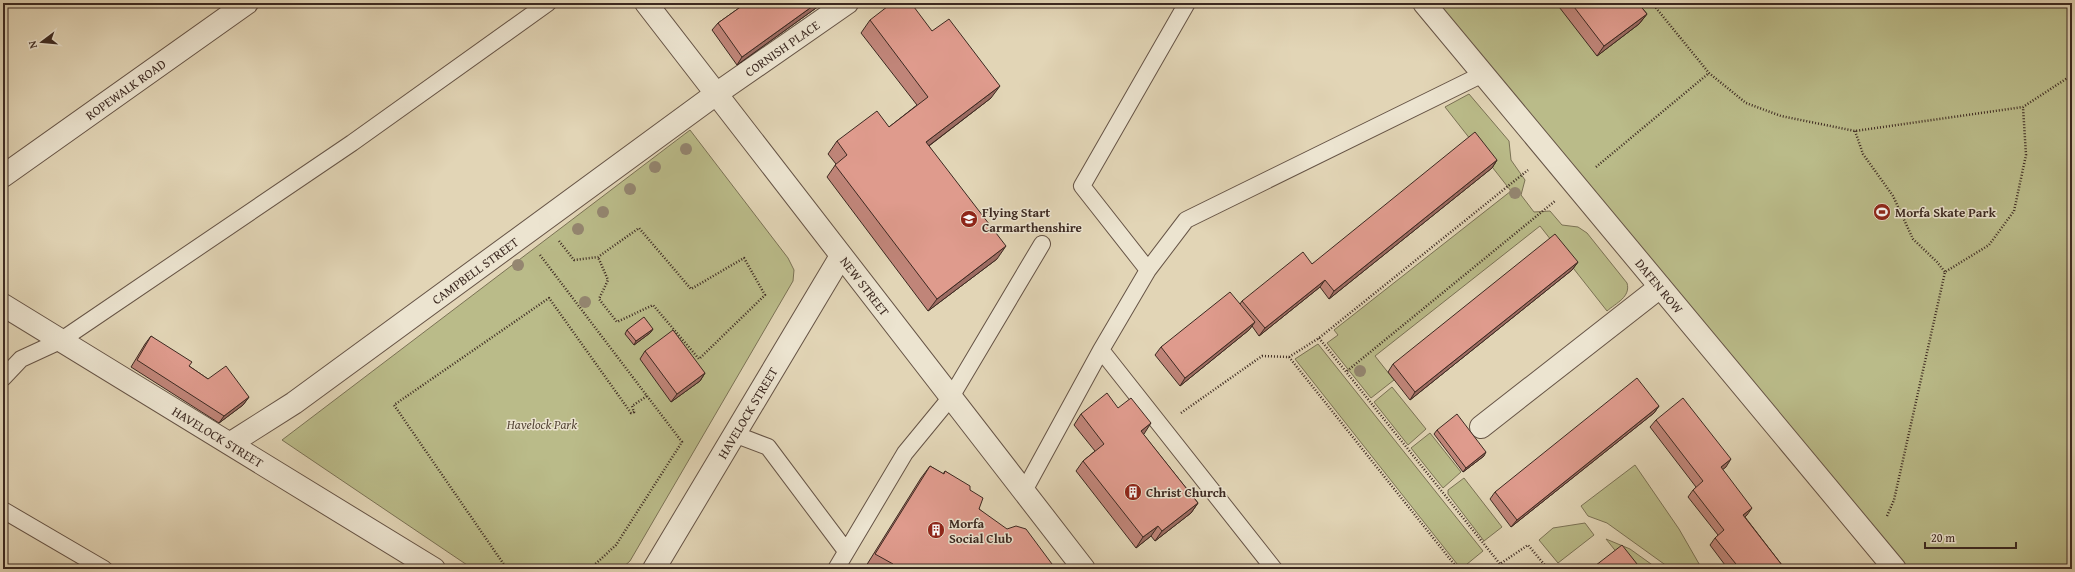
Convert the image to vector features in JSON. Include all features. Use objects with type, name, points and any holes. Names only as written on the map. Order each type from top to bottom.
[{"type":"street","name":"ROPEWALK ROAD","points":[[3,176],[247,3]]},
{"type":"street","name":"NEW STREET","points":[[646,3],[1084,569]]},
{"type":"street","name":"CORNISH PLACE","points":[[716,94],[847,3]]},
{"type":"street","name":"DAFEN ROW","points":[[1424,3],[1786,436],[1874,546],[1895,569]]},
{"type":"street","name":"CAMPBELL STREET","points":[[231,443],[294,403],[716,94]]},
{"type":"street","name":"HAVELOCK STREET","points":[[654,569],[841,256]]},
{"type":"street","points":[[1481,427],[1660,287]]},
{"type":"street","name":"HAVELOCK STREET","points":[[3,305],[60,341],[231,443],[434,569]]},
{"type":"lane","points":[[3,378],[21,359],[60,341],[352,143],[548,3]]},
{"type":"lane","points":[[1148,270],[1082,186],[1187,3]]},
{"type":"lane","points":[[1024,491],[1101,350],[1148,270],[1186,220],[1483,74]]},
{"type":"lane","points":[[836,569],[905,453],[951,397],[1042,244]]},
{"type":"lane","points":[[1101,350],[1274,569]]},
{"type":"lane","points":[[734,434],[768,447],[846,551]]},
{"type":"lane","points":[[3,510],[104,569]]},
{"type":"path","points":[[1652,3],[1709,73],[1746,103],[1774,114],[1855,131],[2023,107],[2072,75]]},
{"type":"path","points":[[1346,371],[1575,185],[1709,73]]},
{"type":"path","points":[[1874,546],[1894,500],[1944,272],[1989,245],[2014,211],[2026,155],[2023,107]]},
{"type":"path","points":[[1855,131],[1863,154],[1893,196],[1913,239],[1937,262],[1944,272]]},
{"type":"path","points":[[1162,427],[1262,356],[1288,357],[1319,338],[1549,154]]},
{"type":"path","points":[[542,221],[574,260],[598,257],[639,228],[691,289],[744,258],[765,295],[699,359],[653,305],[617,322],[599,299],[608,280],[598,257]]},
{"type":"path","points":[[523,235],[682,442],[616,545],[590,569]]},
{"type":"path","points":[[506,569],[394,405],[549,298],[631,413],[634,412],[632,406],[646,396]]},
{"type":"path","points":[[1319,338],[1500,564],[1528,545],[1548,569]]},
{"type":"path","points":[[1288,357],[1458,569]]},
{"type":"green space","points":[[1437,3],[2072,3],[2072,569],[1907,569],[1867,527]]},
{"type":"green space","points":[[1469,94],[1509,141],[1511,160],[1525,180],[1521,195],[1534,212],[1550,211],[1562,225],[1578,227],[1587,233],[1627,283],[1627,292],[1622,299],[1607,311],[1540,226],[1375,356],[1394,380],[1371,398],[1327,343],[1338,335],[1334,330],[1511,191],[1445,107]]},
{"type":"green space","name":"Havelock Park","points":[[690,130],[788,258],[794,270],[793,281],[630,561],[621,569],[473,569],[282,440]]},
{"type":"green space","points":[[1318,344],[1483,551],[1461,569],[1295,359]]},
{"type":"green space","points":[[1392,387],[1426,429],[1408,445],[1374,402]]},
{"type":"green space","points":[[1430,433],[1461,472],[1443,488],[1411,448]]},
{"type":"green space","points":[[1635,465],[1679,529],[1702,569],[1671,569],[1607,523],[1588,516],[1581,506]]},
{"type":"green space","points":[[1464,478],[1502,527],[1484,541],[1448,494],[1448,490]]},
{"type":"green space","points":[[1585,523],[1594,535],[1558,563],[1539,540],[1553,528]]},
{"type":"green space","points":[[1606,539],[1630,549],[1658,569],[1630,569]]},
{"type":"building","points":[[746,3],[817,3],[742,57],[718,23]]},
{"type":"building","points":[[892,3],[911,3],[932,31],[949,19],[1000,86],[926,142],[1006,246],[937,299],[835,165],[847,155],[837,141],[877,111],[889,127],[928,97],[870,20]]},
{"type":"building","points":[[1571,3],[1638,3],[1647,14],[1604,46]]},
{"type":"building","points":[[1475,132],[1497,160],[1334,291],[1325,280],[1265,328],[1242,301],[1303,252],[1312,264]]},
{"type":"building","points":[[1555,234],[1578,262],[1415,392],[1393,364]]},
{"type":"building","points":[[1230,292],[1255,322],[1185,378],[1161,347]]},
{"type":"building","points":[[644,317],[653,329],[636,341],[627,330]]},
{"type":"building","points":[[673,330],[705,373],[677,394],[645,351]]},
{"type":"building","points":[[151,336],[192,362],[189,366],[208,379],[226,366],[249,397],[224,416],[137,360]]},
{"type":"building","points":[[1637,378],[1659,406],[1517,520],[1495,492]]},
{"type":"building","name":"Christ Church","points":[[1107,393],[1118,408],[1131,398],[1151,423],[1141,431],[1198,503],[1162,531],[1158,526],[1143,537],[1083,461],[1104,444],[1081,414]]},
{"type":"building","points":[[1683,398],[1731,459],[1721,467],[1752,508],[1743,515],[1785,569],[1740,569],[1715,538],[1724,530],[1693,490],[1703,481],[1656,420]]},
{"type":"building","points":[[1457,414],[1486,452],[1466,468],[1437,430]]},
{"type":"building","name":"Morfa Social Club","points":[[930,466],[944,474],[945,471],[970,486],[970,490],[983,498],[979,509],[1007,529],[1016,526],[1026,529],[1052,564],[1045,569],[1031,569],[1029,567],[1026,569],[891,569],[893,564],[875,554]]},
{"type":"building","points":[[1622,545],[1641,569],[1591,569]]},
{"type":"place","name":"Morfa Skate Park","points":[[1882,212]]},
{"type":"place","name":"Flying Start Carmarthenshire","points":[[969,219]]},
{"type":"place","name":"Christ Church","points":[[1133,492]]},
{"type":"place","name":"Morfa Social Club","points":[[936,530]]}]
